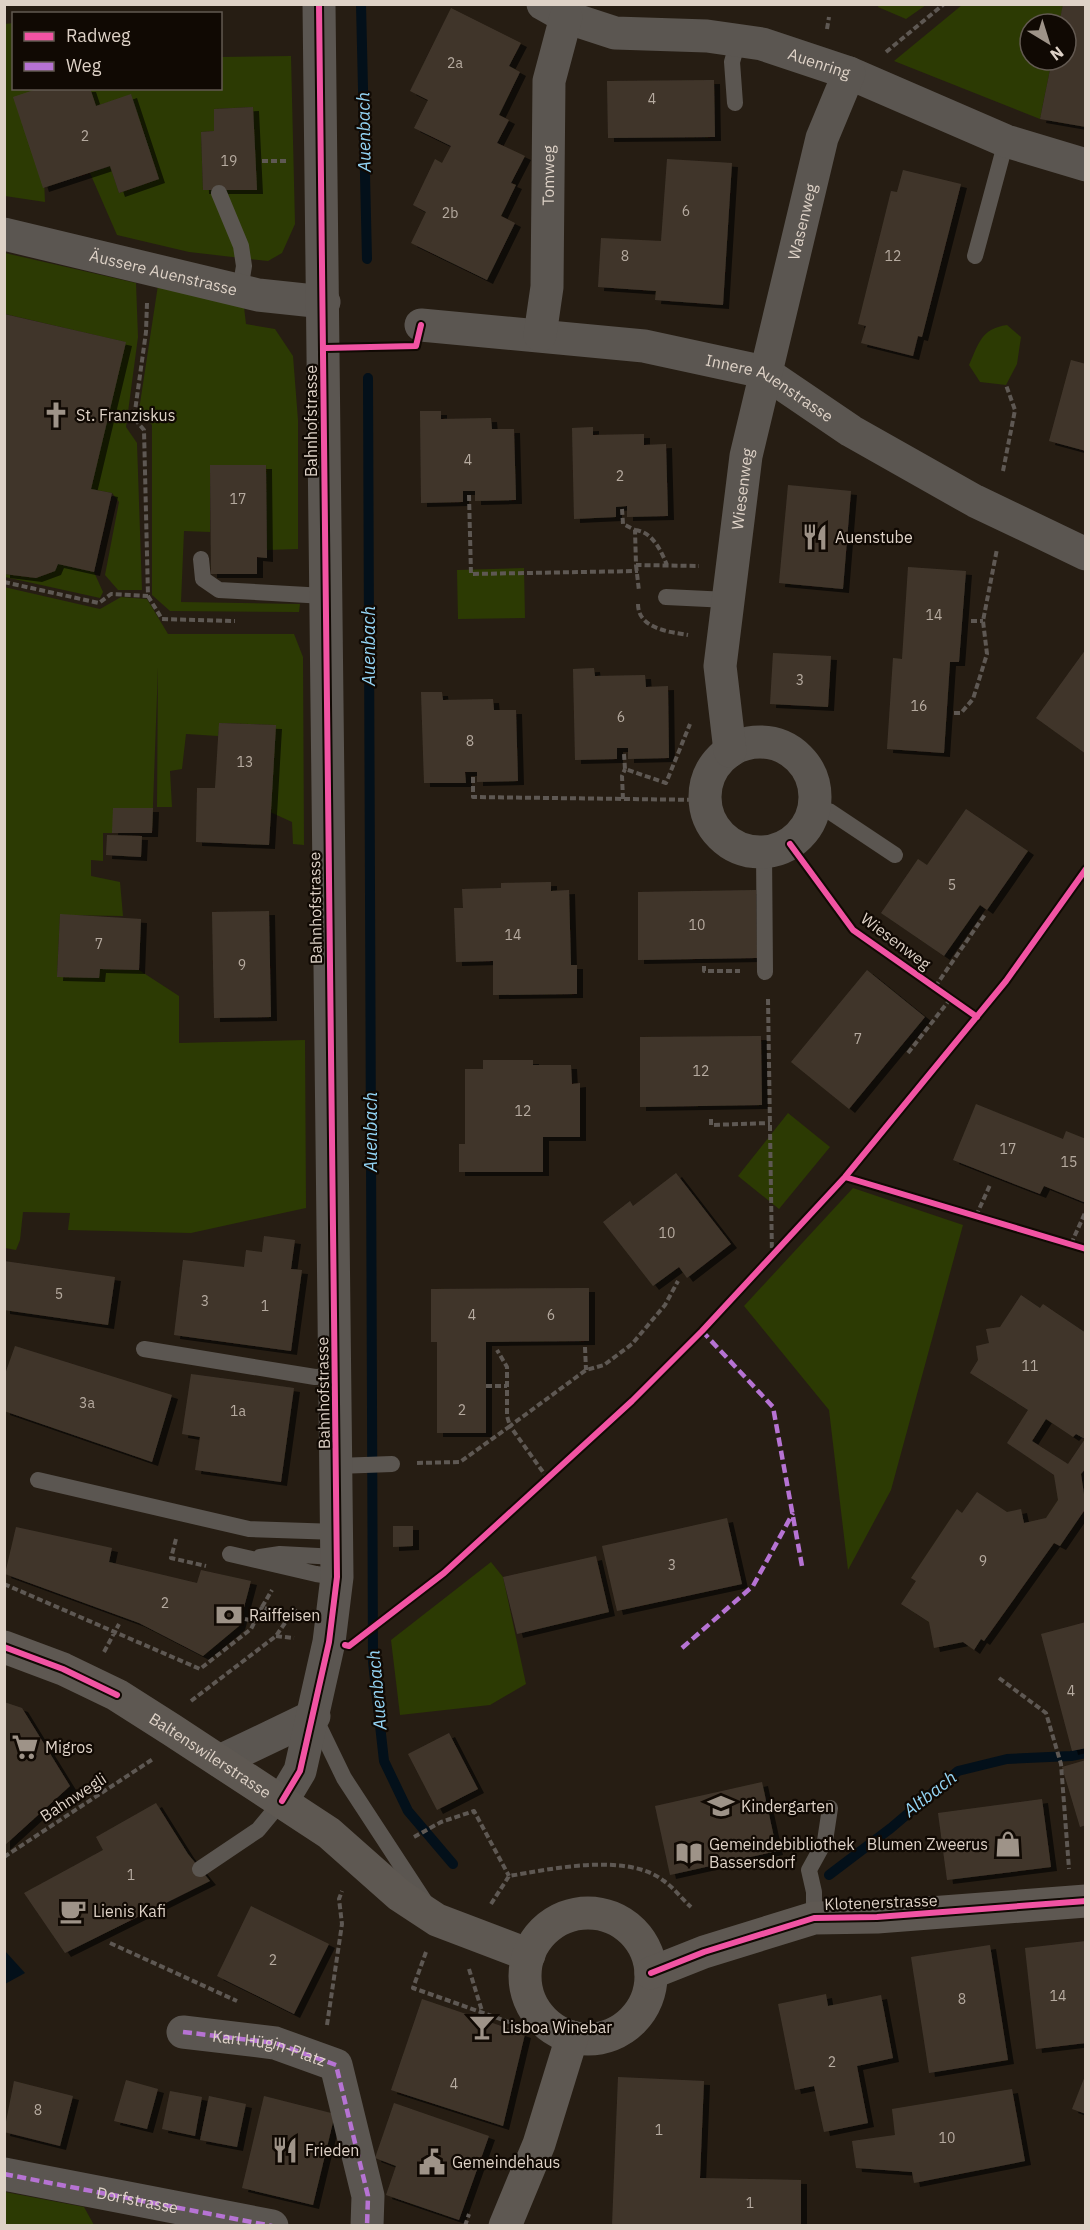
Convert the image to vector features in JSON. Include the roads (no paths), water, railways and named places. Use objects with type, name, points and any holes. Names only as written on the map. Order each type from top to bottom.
[{"type":"main road","name":"Baltenswilerstrasse","points":[[4,1647],[63,1669],[117,1695],[330,1833],[399,1895],[432,1935],[529,1955]]},
{"type":"main road","name":"Klotenerstrasse","points":[[651,1973],[704,1952],[814,1918],[877,1917],[1078,1889]]},
{"type":"main road","points":[[590,1913],[608,1917],[625,1925],[638,1938],[647,1955],[651,1973],[649,1992],[640,2010],[627,2025],[611,2035],[591,2039],[572,2037],[554,2030],[539,2017],[529,2000],[525,1981],[529,1955],[535,1941],[550,1926],[568,1916],[590,1913]]},
{"type":"main road","points":[[505,2226],[539,2144],[572,2037]]},
{"type":"street","name":"Bahnhofstrasse","points":[[282,1801],[300,1771],[329,1642],[345,1466],[336,1376],[319,4]]},
{"type":"street","name":"Auenring","points":[[554,11],[615,33],[707,36],[762,44],[849,73],[1006,141],[1086,165]]},
{"type":"street","name":"Tomweg","points":[[540,334],[547,287],[549,81],[554,11]]},
{"type":"street","name":"Wasenweg","points":[[764,372],[822,138],[849,73]]},
{"type":"street","name":"Äussere Auenstrasse","points":[[4,234],[240,290],[283,299],[324,302]]},
{"type":"street","name":"Innere Auenstrasse","points":[[421,325],[540,334],[644,346],[764,372],[850,431],[975,501],[1086,554]]},
{"type":"street","name":"Wiesenweg","points":[[730,750],[720,666],[746,456],[764,372]]},
{"type":"street","points":[[751,742],[770,743],[788,749],[802,760],[812,776],[816,795],[810,820],[799,836],[777,851],[744,850],[727,842],[709,819],[705,800],[707,781],[716,764],[730,750],[751,742]]},
{"type":"street","points":[[220,1761],[314,1716]]},
{"type":"street","name":"Karl Hügin-Platz","points":[[183,2032],[274,2043],[336,2065],[368,2196],[367,2226]]},
{"type":"street","name":"Dorfstrasse","points":[[4,2174],[251,2224]]},
{"type":"lane","points":[[735,103],[732,62],[738,41]]},
{"type":"lane","points":[[975,256],[1006,141]]},
{"type":"lane","points":[[219,193],[241,246],[244,266],[240,290]]},
{"type":"lane","points":[[201,559],[203,579],[219,591],[325,596]]},
{"type":"lane","points":[[666,597],[728,600]]},
{"type":"lane","points":[[813,808],[829,811],[895,855]]},
{"type":"lane","points":[[764,852],[765,972]]},
{"type":"lane","points":[[144,1350],[315,1377],[336,1376]]},
{"type":"lane","points":[[345,1466],[393,1464]]},
{"type":"lane","points":[[38,1480],[249,1529],[337,1555],[316,1575],[230,1554]]},
{"type":"lane","points":[[314,1716],[344,1778],[432,1935]]},
{"type":"lane","points":[[200,1869],[258,1830],[282,1801]]},
{"type":"lane","points":[[814,1918],[814,1892],[809,1870],[825,1841],[830,1808]]},
{"type":"waterway","name":"Auenbach","points":[[361,4],[367,259]]},
{"type":"waterway","name":"Auenbach","points":[[368,378],[373,1662],[384,1761],[408,1811],[453,1864]]},
{"type":"waterway","name":"Altbach","points":[[829,1875],[891,1828],[958,1771],[1007,1759],[1071,1756],[1086,1753]]},
{"type":"place","name":"St. Franziskus","points":[[56,415]]},
{"type":"place","name":"Auenstube","points":[[815,537]]},
{"type":"place","name":"Raiffeisen","points":[[229,1615]]},
{"type":"place","name":"Migros","points":[[25,1747]]},
{"type":"place","name":"Kindergarten","points":[[721,1806]]},
{"type":"place","name":"Blumen Zweerus","points":[[1008,1844]]},
{"type":"place","name":"Gemeindebibliothek Bassersdorf","points":[[689,1853]]},
{"type":"place","name":"Lienis Kafi","points":[[73,1911]]},
{"type":"place","name":"Lisboa Winebar","points":[[482,2027]]},
{"type":"place","name":"Frieden","points":[[285,2150]]},
{"type":"place","name":"Gemeindehaus","points":[[432,2162]]}]
